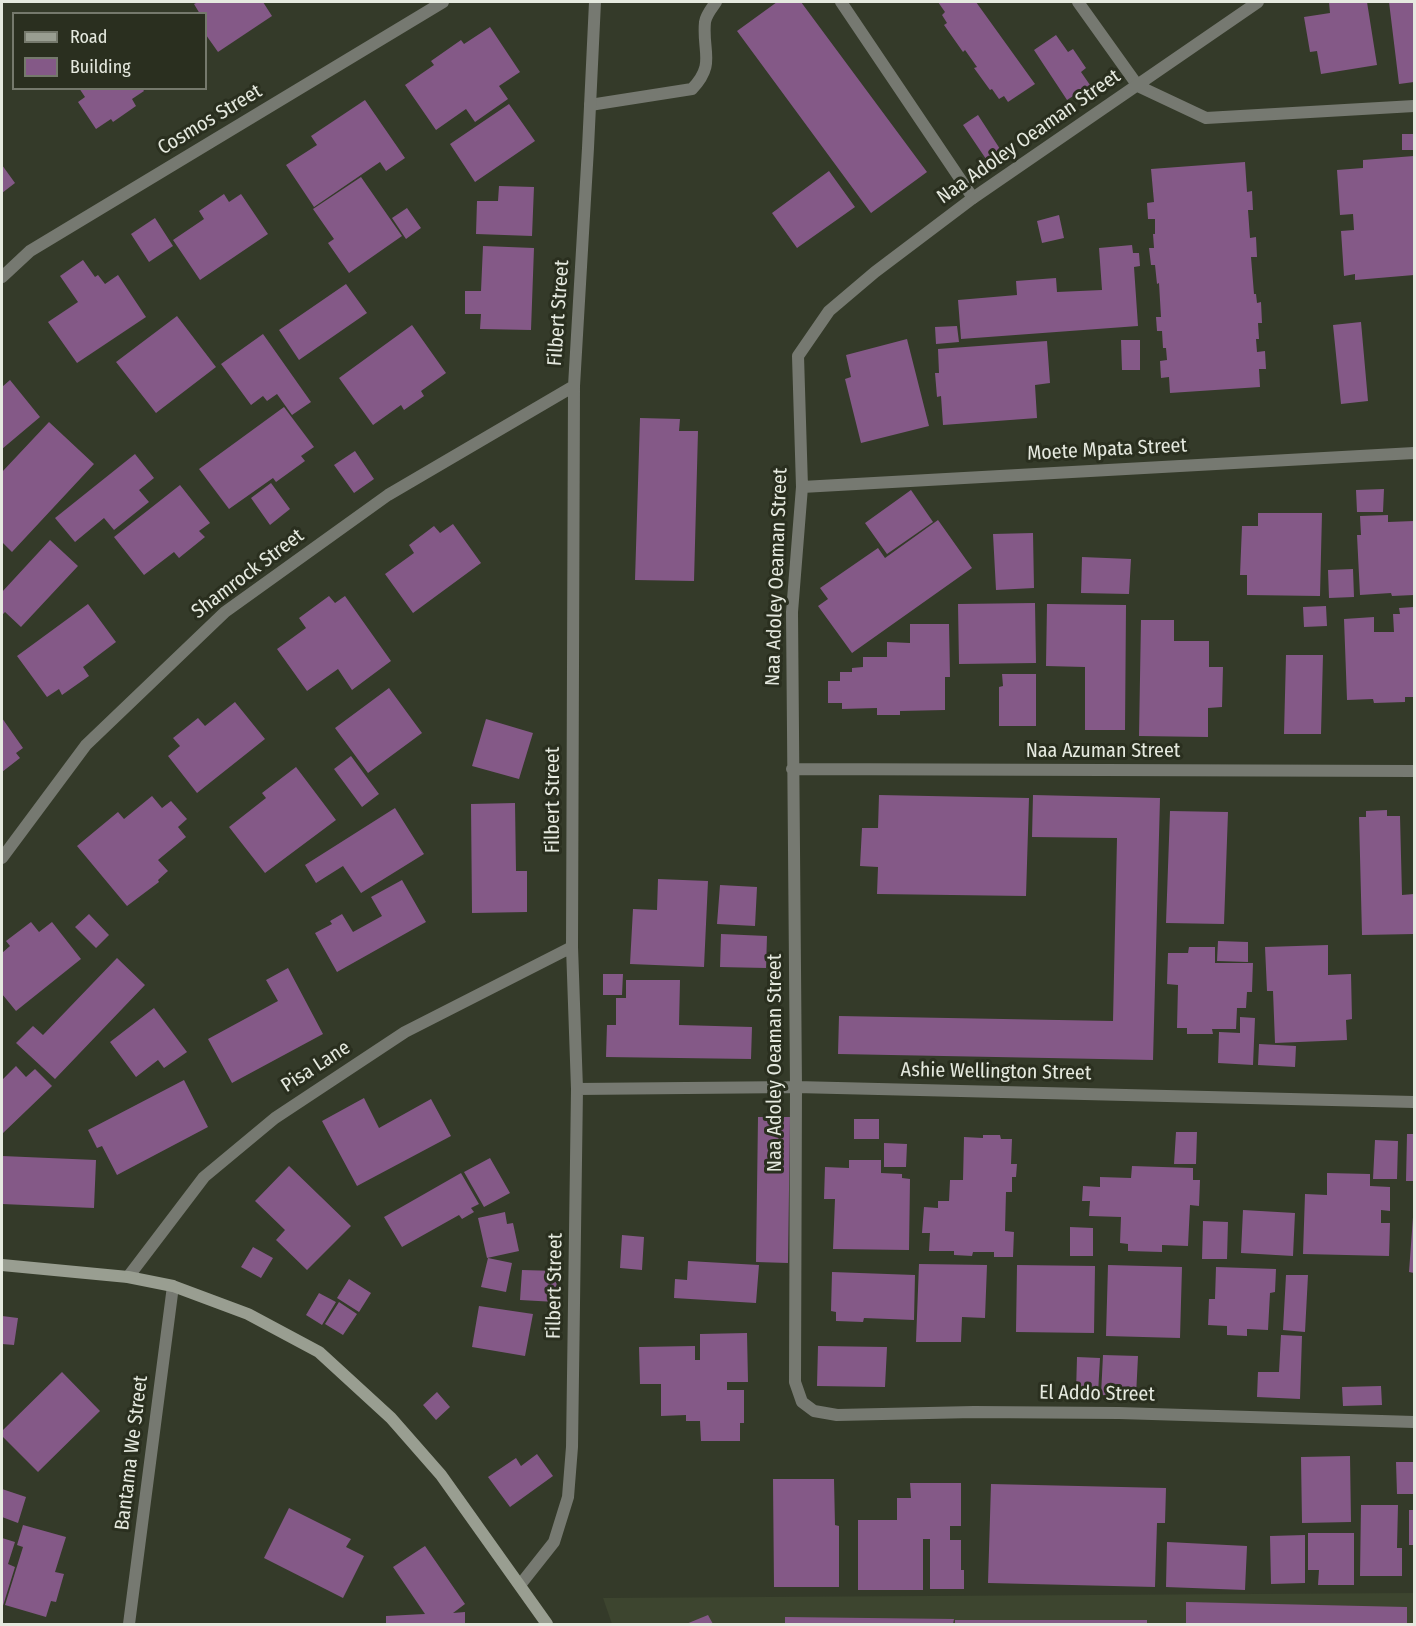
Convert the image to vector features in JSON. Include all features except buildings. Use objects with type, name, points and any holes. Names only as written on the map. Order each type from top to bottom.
[{"type":"main road","points":[[2,1265],[128,1277],[173,1286],[248,1314],[319,1352],[391,1418],[434,1467],[547,1624]]},
{"type":"street","name":"Cosmos Street","points":[[2,276],[30,251],[442,2]]},
{"type":"street","name":"Filbert Street","points":[[520,1585],[554,1542],[568,1497],[572,1447],[577,1089],[572,947],[574,386],[594,2]]},
{"type":"street","points":[[590,105],[692,89],[702,79],[706,68],[705,20],[716,2]]},
{"type":"street","points":[[841,2],[973,198]]},
{"type":"street","points":[[1078,2],[1138,86],[1206,118],[1414,106]]},
{"type":"street","name":"Naa Adoley Oeaman Street","points":[[795,1382],[796,1087],[792,612],[802,487],[798,356],[829,311],[875,272],[1051,143],[1138,86],[1258,2]]},
{"type":"street","name":"Shamrock Street","points":[[2,858],[86,745],[225,612],[388,495],[574,386]]},
{"type":"street","name":"Moete Mpata Street","points":[[802,487],[1414,453]]},
{"type":"street","name":"Naa Azuman Street","points":[[792,770],[1414,771]]},
{"type":"street","name":"Pisa Lane","points":[[128,1277],[204,1177],[274,1118],[405,1032],[572,947]]},
{"type":"street","name":"Ashie Wellington Street","points":[[577,1089],[796,1087],[1414,1102]]},
{"type":"street","name":"Bantama We Street","points":[[129,1624],[173,1286]]},
{"type":"street","name":"El Addo Street","points":[[795,1382],[802,1402],[814,1411],[837,1415],[974,1412],[1108,1413],[1414,1422]]},
{"type":"shaded area","points":[[1414,1593],[1414,1624],[612,1624],[603,1598]]}]
